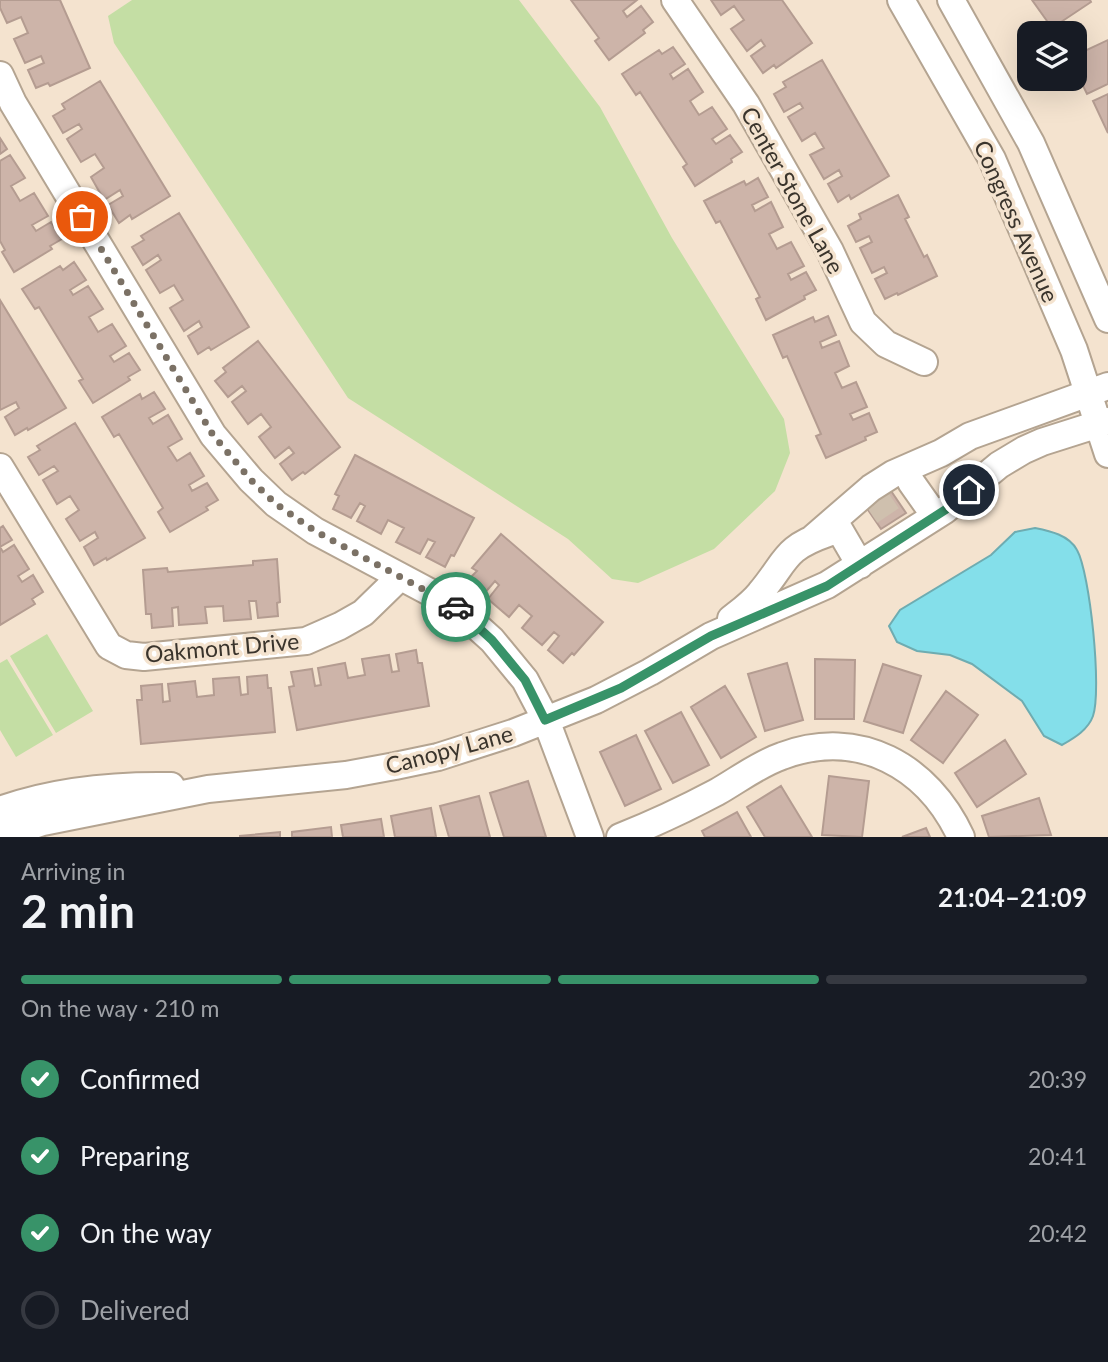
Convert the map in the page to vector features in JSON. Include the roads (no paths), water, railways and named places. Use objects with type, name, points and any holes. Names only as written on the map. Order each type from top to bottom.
[{"type":"street","name":"Center Stone Lane","points":[[675,0],[746,104],[830,251],[863,322],[886,344],[924,362]]},
{"type":"street","name":"Congress Avenue","points":[[901,0],[992,159],[1074,350],[1098,389],[1108,454]]},
{"type":"street","name":"Congress Avenue","points":[[951,0],[1031,143],[1108,319]]},
{"type":"street","points":[[0,75],[20,114],[213,435],[251,480],[276,504],[315,531],[452,604],[492,640],[525,680],[545,720],[590,837]]},
{"type":"street","name":"Canopy Lane","points":[[812,539],[871,488],[893,474],[941,453],[970,436],[1098,389]]},
{"type":"street","name":"Canopy Lane","points":[[5,814],[43,822],[208,789],[346,775],[395,766],[473,746],[621,688],[711,636],[827,586],[935,516],[999,465],[1024,450],[1104,422]]},
{"type":"street","name":"Canopy Lane","points":[[935,516],[903,489],[928,469],[941,453]]},
{"type":"street","name":"Oakmont Drive","points":[[0,467],[109,646],[126,655],[144,657],[306,641],[363,613],[400,577]]},
{"type":"street","name":"Canopy Lane","points":[[711,636],[758,596],[786,555],[797,546],[857,521],[870,512]]},
{"type":"street","points":[[839,529],[860,565]]},
{"type":"street","points":[[620,837],[688,806],[781,756],[816,748],[841,747],[881,755],[914,774],[946,807],[961,837]]},
{"type":"water","points":[[1035,528],[1059,534],[1074,545],[1082,563],[1090,606],[1096,682],[1093,716],[1084,729],[1062,745],[1044,736],[1022,701],[972,664],[950,655],[917,651],[897,642],[889,626],[900,610],[991,555],[1015,532]]},
{"type":"tunnel","points":[[870,512],[895,495]]}]
